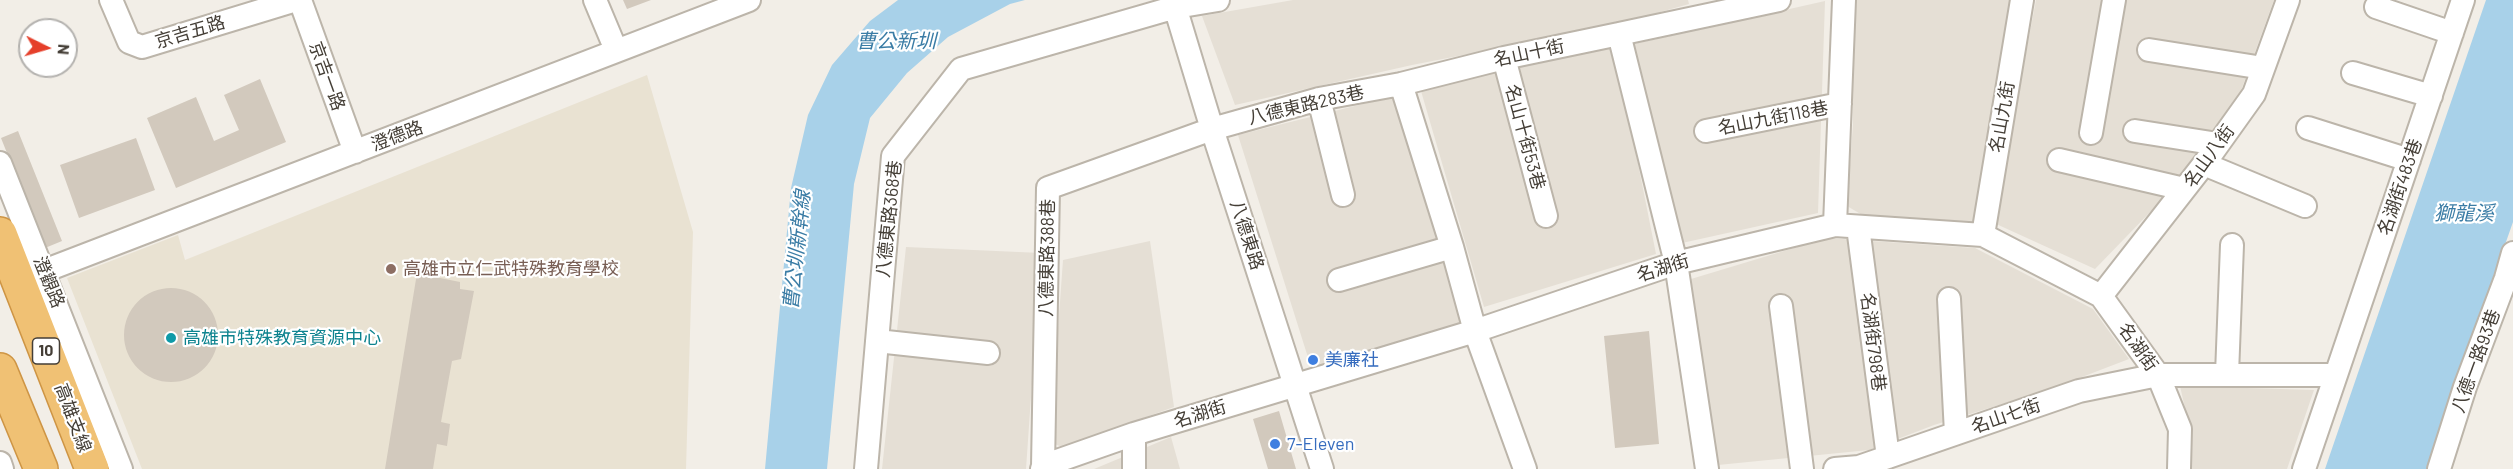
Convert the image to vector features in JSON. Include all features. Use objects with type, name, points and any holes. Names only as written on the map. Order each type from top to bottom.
[{"type":"highway","name":"高雄支線","points":[[0,234],[92,469]]},
{"type":"highway","points":[[0,369],[41,469]]},
{"type":"street","name":"京吉五路","points":[[111,0],[129,42],[142,47],[298,0]]},
{"type":"street","name":"京吉一路","points":[[298,0],[355,152]]},
{"type":"street","points":[[595,0],[616,50]]},
{"type":"street","name":"澄德路","points":[[45,271],[749,0]]},
{"type":"street","name":"八德東路368巷","points":[[866,469],[893,156],[961,69],[1174,4],[1218,0]]},
{"type":"street","name":"名山十街","points":[[1401,84],[1504,58],[1619,34],[1706,7],[1779,0]]},
{"type":"street","points":[[1835,225],[1844,0]]},
{"type":"street","name":"名山九街","points":[[1983,235],[2022,0]]},
{"type":"street","points":[[2091,133],[2114,0]]},
{"type":"street","name":"名山八街","points":[[2101,296],[2204,164],[2254,94],[2288,0]]},
{"type":"street","name":"名湖街483巷","points":[[2304,469],[2463,0]]},
{"type":"street","name":"八德東路","points":[[1174,4],[1322,469]]},
{"type":"street","points":[[2376,7],[2452,33]]},
{"type":"street","points":[[1619,34],[1676,262],[1707,469]]},
{"type":"street","points":[[2149,50],[2264,68]]},
{"type":"street","name":"名山十街53巷","points":[[1504,58],[1546,216]]},
{"type":"street","points":[[2353,73],[2431,96]]},
{"type":"street","points":[[1401,84],[1452,247],[1475,331],[1525,469]]},
{"type":"street","name":"八德東路283巷","points":[[1212,129],[1319,99],[1401,84]]},
{"type":"street","points":[[1319,99],[1343,195]]},
{"type":"street","name":"名山九街118巷","points":[[1706,131],[1840,104]]},
{"type":"street","points":[[2308,128],[2409,160]]},
{"type":"street","name":"八德東路388巷","points":[[1043,468],[1048,188],[1212,129]]},
{"type":"street","points":[[2135,131],[2218,144]]},
{"type":"street","points":[[2059,160],[2184,189]]},
{"type":"street","name":"澄觀路","points":[[0,163],[45,271],[121,469]]},
{"type":"street","points":[[2204,164],[2305,206]]},
{"type":"street","name":"名湖街","points":[[1043,468],[1134,434],[1475,331],[1676,262],[1835,225],[1983,235],[2101,296],[2158,375],[2180,429],[2179,469]]},
{"type":"street","name":"名湖街798巷","points":[[1858,226],[1887,457]]},
{"type":"street","points":[[2227,374],[2232,245]]},
{"type":"street","points":[[1339,280],[1452,247]]},
{"type":"street","name":"八德一路93巷","points":[[2439,469],[2513,253]]},
{"type":"street","points":[[1949,299],[1956,433]]},
{"type":"street","points":[[1781,306],[1802,469]]},
{"type":"street","points":[[877,341],[988,353]]},
{"type":"street","points":[[2158,375],[2336,375]]},
{"type":"street","name":"名山七街","points":[[1835,469],[1859,468],[2079,391],[2158,375]]},
{"type":"street","points":[[1134,434],[1134,469]]},
{"type":"street","points":[[0,463],[2,469]]},
{"type":"shaded area","points":[[1293,0],[1688,0],[1689,4],[1607,27],[1412,65],[1235,105],[1202,16]]},
{"type":"shaded area","points":[[1851,0],[2013,0],[1975,224],[1864,216],[1847,206],[1853,124]]},
{"type":"shaded area","points":[[2036,0],[2274,0],[2235,107],[2188,173],[2095,269],[1994,223]]},
{"type":"shaded area","points":[[1825,1],[1818,213],[1682,243],[1634,44]]},
{"type":"shaded area","points":[[1614,43],[1656,254],[1484,307],[1421,91],[1499,67]]},
{"type":"shaded area","name":"高雄市立仁武特殊教育學校","points":[[647,75],[693,232],[686,469],[142,469],[67,278],[178,235],[185,260]]},
{"type":"shaded area","points":[[1395,96],[1463,326],[1311,367],[1238,135]]},
{"type":"shaded area","points":[[1827,238],[1975,248],[2093,309],[2129,359],[2048,390],[1934,425],[1869,450],[1718,465],[1691,279]]},
{"type":"shaded area","points":[[1150,241],[1174,407],[1062,447],[1050,442],[1063,260]]},
{"type":"shaded area","points":[[906,247],[1041,253],[1026,469],[882,469]]},
{"type":"shaded area","points":[[2180,386],[2314,390],[2287,469],[2192,469],[2191,435]]},
{"type":"shaded area","points":[[1171,437],[1180,469],[1094,469]]},
{"type":"water","name":"曹公新圳","points":[[898,0],[1025,0],[1010,4],[948,37],[907,73],[870,118],[854,184],[827,469],[765,469],[791,188],[808,115],[832,65],[870,21]]},
{"type":"water","name":"獅龍溪","points":[[2486,0],[2513,0],[2513,222],[2426,469],[2325,469]]},
{"type":"building","points":[[623,0],[651,0],[627,9]]},
{"type":"building","points":[[260,79],[286,142],[176,188],[147,118],[196,97],[214,141],[239,130],[224,95]]},
{"type":"building","points":[[18,131],[62,241],[45,248],[1,138]]},
{"type":"building","points":[[136,138],[155,190],[79,218],[60,165]]},
{"type":"building","points":[[418,267],[435,277],[460,282],[460,289],[474,291],[461,359],[452,361],[441,422],[450,424],[447,446],[437,444],[433,469],[385,469]]},
{"type":"building","name":"高雄市特殊教育資源中心","points":[[171,288],[189,292],[204,302],[214,317],[218,335],[214,353],[204,368],[189,378],[171,382],[153,378],[138,368],[128,353],[124,335],[128,317],[138,302],[153,292]]},
{"type":"building","points":[[1649,331],[1659,444],[1615,448],[1604,336]]},
{"type":"building","name":"7-Eleven","points":[[1279,411],[1296,469],[1268,469],[1253,419]]},
{"type":"place","name":"高雄市立仁武特殊教育學校","points":[[391,269]]},
{"type":"place","name":"高雄市特殊教育資源中心","points":[[171,338]]},
{"type":"place","name":"美廉社","points":[[1313,360]]},
{"type":"place","name":"7-Eleven","points":[[1275,444]]},
{"type":"water label","name":"曹公圳新幹線","points":[[797,250]]}]
